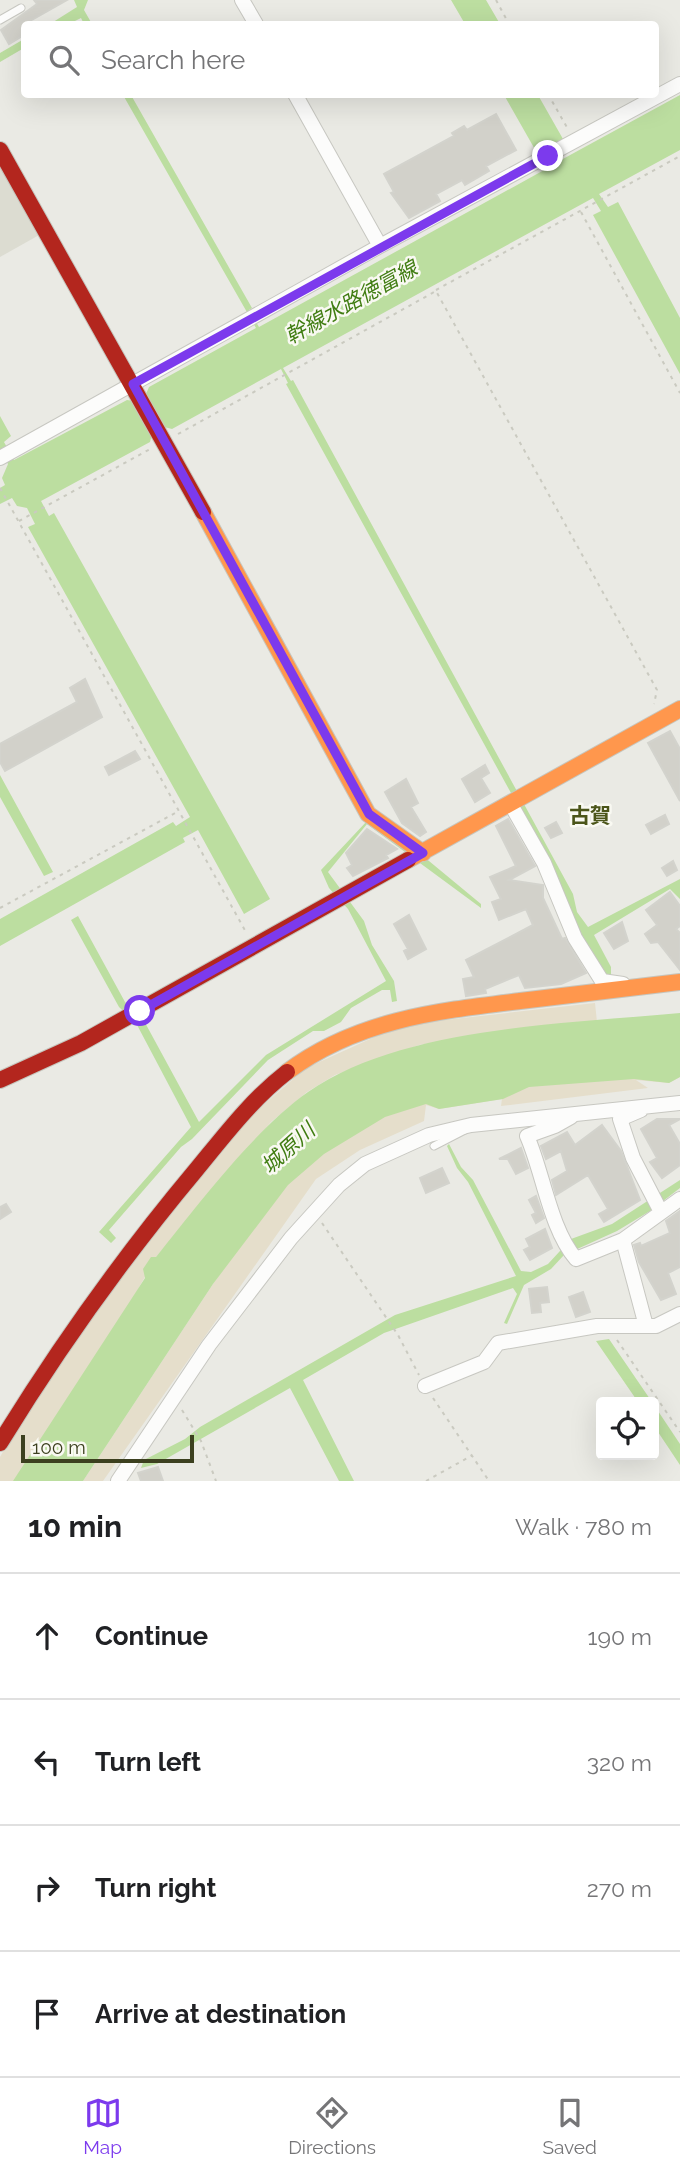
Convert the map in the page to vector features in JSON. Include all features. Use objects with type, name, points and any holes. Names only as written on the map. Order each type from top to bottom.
[{"type":"street","points":[[242,0],[254,21]]},
{"type":"street","points":[[659,94],[680,83]]},
{"type":"street","points":[[297,98],[380,246]]},
{"type":"street","points":[[4,456],[136,389],[380,246],[653,98]]},
{"type":"street","points":[[0,150],[136,389],[369,814],[419,855]]},
{"type":"street","points":[[0,1080],[81,1043],[133,1015],[680,709]]},
{"type":"street","points":[[517,800],[575,938],[602,981],[626,985],[648,983],[659,987]]},
{"type":"street","points":[[0,1443],[45,1368],[139,1236],[240,1119],[284,1074],[324,1048],[384,1022],[424,1013],[659,987],[680,982]]},
{"type":"street","points":[[118,1481],[209,1345],[291,1238],[339,1185],[365,1164],[429,1135],[471,1125],[680,1103]]},
{"type":"street","points":[[655,1104],[620,1119],[633,1158],[657,1205]]},
{"type":"street","points":[[576,1114],[555,1126],[527,1136],[540,1166],[543,1189],[568,1247],[576,1259],[622,1240],[657,1205],[680,1199]]},
{"type":"street","points":[[622,1240],[646,1326]]},
{"type":"street","points":[[425,1386],[484,1362],[498,1343],[597,1326],[656,1326],[680,1314]]},
{"type":"lane","points":[[0,20],[21,8]]},
{"type":"lane","points":[[434,1146],[462,1133],[471,1125]]},
{"type":"path","points":[[496,0],[507,21]]},
{"type":"path","points":[[550,98],[574,141]]},
{"type":"path","points":[[19,522],[162,438],[680,156]]},
{"type":"path","points":[[580,211],[680,393]]},
{"type":"path","points":[[436,291],[657,690],[653,711],[657,721]]},
{"type":"path","points":[[0,488],[254,947]]},
{"type":"path","points":[[0,908],[177,812]]},
{"type":"path","points":[[322,1223],[398,1335],[425,1386],[489,1481]]},
{"type":"path","points":[[612,1327],[614,1336],[680,1432]]},
{"type":"path","points":[[193,1428],[201,1441],[216,1481]]},
{"type":"path","points":[[426,1481],[472,1456]]},
{"type":"shaded area","points":[[0,163],[41,234],[0,257]]},
{"type":"shaded area","points":[[595,1003],[597,1022],[493,1032],[419,1045],[335,1075],[307,1092],[271,1122],[156,1257],[31,1481],[0,1481],[0,1457],[50,1371],[146,1238],[254,1113],[306,1068],[401,1025]]},
{"type":"shaded area","points":[[680,1077],[669,1083],[636,1080],[648,1088],[501,1106],[502,1099],[439,1109],[426,1105],[424,1121],[360,1150],[316,1179],[103,1481],[83,1481],[213,1284],[286,1180],[332,1137],[441,1085]]},
{"type":"water","points":[[74,0],[88,0],[84,10],[90,21],[82,21],[81,18],[75,21],[55,21],[77,7]]},
{"type":"water","points":[[451,0],[486,0],[498,21],[463,21]]},
{"type":"water","points":[[21,41],[21,50],[0,62],[0,53]]},
{"type":"water","name":"幹線水路徳富線","points":[[680,95],[680,150],[599,194],[608,207],[618,202],[680,318],[680,374],[593,215],[601,211],[593,198],[283,368],[291,381],[293,380],[573,894],[577,912],[588,927],[680,879],[680,899],[670,889],[594,935],[611,967],[611,978],[603,976],[581,938],[511,793],[286,384],[288,383],[281,369],[172,429],[164,427],[152,434],[150,442],[41,501],[49,516],[54,513],[270,899],[244,914],[198,830],[183,838],[185,842],[0,946],[0,919],[173,822],[176,826],[190,817],[28,527],[35,524],[27,508],[17,506],[12,498],[0,504],[0,488],[5,485],[2,478],[8,464],[0,449],[0,416],[11,436],[4,442],[14,460],[127,400],[134,401],[146,394],[149,387],[256,328],[125,98],[133,98],[252,308],[249,310],[259,327],[555,164],[547,148],[537,153],[506,98],[540,98],[563,139],[552,145],[561,160]]},
{"type":"water","points":[[0,775],[53,872],[44,876],[0,797]]},
{"type":"water","points":[[367,821],[429,861],[481,904],[481,908],[367,824],[328,872],[364,921],[372,945],[394,981],[397,1001],[392,1002],[390,990],[382,990],[351,1008],[341,1022],[324,1031],[313,1031],[268,1060],[192,1139],[181,1147],[109,1230],[116,1238],[111,1243],[99,1232],[191,1127],[136,1023],[119,1007],[71,920],[78,916],[125,1002],[143,1019],[199,1122],[266,1055],[386,981],[348,909],[329,888],[321,870]]},
{"type":"water","name":"城原川","points":[[680,1013],[680,1077],[669,1083],[634,1079],[529,1087],[503,1099],[439,1109],[426,1104],[385,1117],[324,1154],[288,1185],[213,1284],[83,1481],[13,1481],[145,1278],[143,1269],[151,1257],[156,1257],[247,1147],[308,1092],[346,1070],[390,1053],[437,1041],[537,1025]]},
{"type":"water","points":[[449,1144],[461,1167],[473,1180],[521,1271],[531,1272],[548,1264],[571,1239],[612,1224],[680,1180],[680,1188],[617,1231],[564,1255],[551,1269],[524,1285],[507,1324],[504,1323],[517,1294],[513,1288],[384,1333],[303,1380],[354,1481],[339,1481],[290,1388],[157,1464],[141,1468],[144,1460],[185,1439],[200,1427],[395,1315],[516,1276],[468,1182],[457,1168],[447,1146]]},
{"type":"water","points":[[609,1339],[649,1397],[635,1397],[596,1341]]},
{"type":"water","points":[[659,1412],[680,1444],[680,1465],[659,1434]]},
{"type":"building","points":[[34,0],[67,0],[30,21],[21,21],[21,37],[9,44],[1,30],[37,4]]},
{"type":"building","points":[[496,114],[516,150],[486,166],[489,171],[465,185],[462,180],[436,194],[440,201],[409,218],[391,193],[394,192],[384,174],[454,136],[452,133],[464,126],[467,130]]},
{"type":"building","points":[[85,679],[102,717],[5,771],[0,762],[0,744],[77,702],[70,688]]},
{"type":"building","points":[[670,731],[680,749],[680,801],[648,743]]},
{"type":"building","points":[[135,751],[140,759],[109,775],[105,767]]},
{"type":"building","points":[[485,765],[489,773],[481,778],[490,793],[475,802],[462,779]]},
{"type":"building","points":[[406,779],[418,803],[411,807],[426,832],[420,836],[402,823],[385,792]]},
{"type":"building","points":[[665,815],[669,824],[651,834],[646,825]]},
{"type":"building","points":[[508,819],[535,866],[509,880],[543,885],[543,898],[562,939],[565,938],[586,973],[561,984],[525,988],[519,975],[485,989],[486,993],[466,996],[463,979],[474,977],[466,960],[533,925],[526,909],[499,920],[492,902],[501,899],[490,877],[516,866],[496,826]]},
{"type":"building","points":[[556,822],[562,833],[551,838],[545,828]]},
{"type":"building","points":[[367,829],[397,849],[386,855],[388,858],[353,876],[347,868],[352,865],[346,853]]},
{"type":"building","points":[[673,861],[677,870],[667,876],[662,868]]},
{"type":"building","points":[[670,892],[680,906],[680,926],[676,929],[680,933],[680,970],[658,942],[651,943],[645,934],[657,925],[646,910]]},
{"type":"building","points":[[409,915],[426,949],[408,959],[404,951],[408,949],[394,924]]},
{"type":"building","points":[[622,922],[628,941],[614,949],[604,933]]},
{"type":"building","points":[[657,1119],[680,1119],[669,1125],[680,1144],[680,1165],[662,1178],[650,1162],[657,1158],[641,1129]]},
{"type":"building","points":[[602,1125],[621,1151],[640,1200],[604,1222],[599,1214],[608,1209],[588,1175],[556,1195],[552,1180],[567,1171],[561,1151],[546,1159],[541,1146],[567,1132],[575,1145]]},
{"type":"building","points":[[521,1148],[528,1168],[516,1174],[508,1159],[499,1159]]},
{"type":"building","points":[[442,1168],[449,1183],[426,1193],[420,1178]]},
{"type":"building","points":[[536,1196],[544,1218],[536,1223],[532,1215],[536,1213],[529,1200]]},
{"type":"building","points":[[6,1204],[11,1212],[0,1219],[0,1207]]},
{"type":"building","points":[[680,1211],[680,1267],[668,1273],[676,1294],[661,1300],[639,1262],[634,1245],[640,1243],[641,1246],[670,1233],[666,1221]]},
{"type":"building","points":[[545,1229],[552,1248],[530,1260],[524,1250],[530,1247],[526,1239]]},
{"type":"building","points":[[547,1287],[549,1302],[540,1303],[541,1312],[532,1313],[529,1289]]},
{"type":"building","points":[[583,1292],[590,1312],[576,1317],[569,1297]]},
{"type":"building","points":[[158,1467],[163,1481],[141,1481],[138,1473]]},
{"type":"traffic: slow","points":[[203,512],[368,814],[423,853]]},
{"type":"traffic: slow","points":[[408,860],[680,709]]},
{"type":"traffic: slow","points":[[287,1072],[313,1054],[341,1040],[369,1029],[428,1014],[680,982]]},
{"type":"traffic: jam","points":[[0,150],[203,512]]},
{"type":"traffic: jam","points":[[0,1080],[81,1043],[408,860]]},
{"type":"traffic: jam","points":[[0,1443],[69,1337],[143,1235],[238,1119],[287,1072]]},
{"type":"district","name":"古賀","points":[[590,815]]},
{"type":"route","points":[[140,1011],[423,853],[369,814],[133,384],[548,156]]}]
